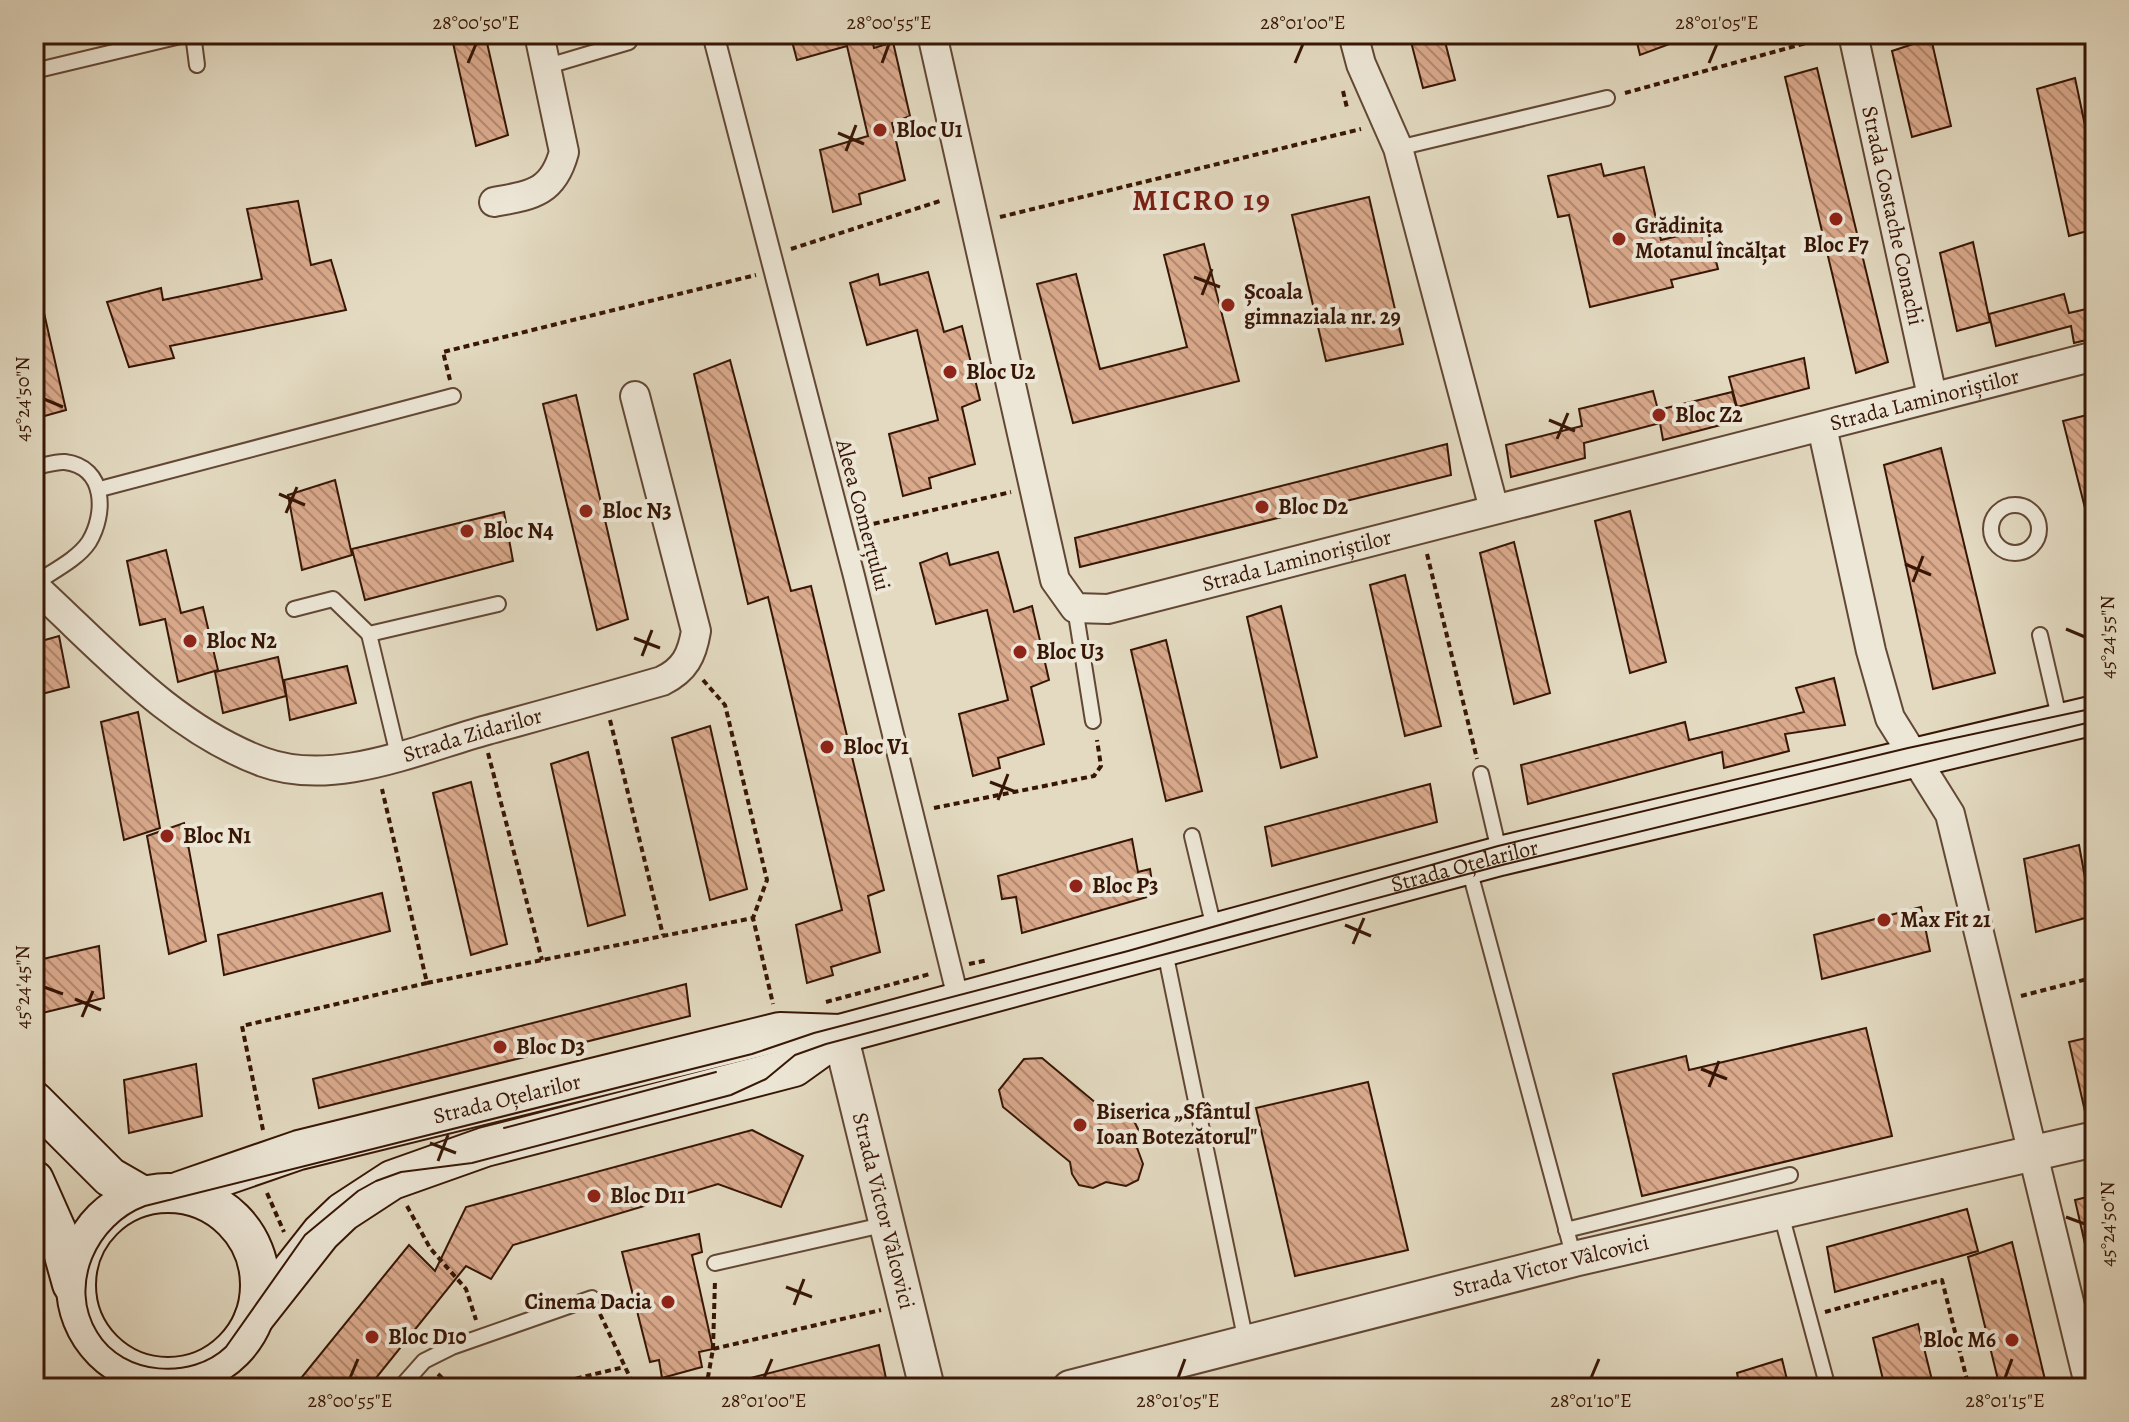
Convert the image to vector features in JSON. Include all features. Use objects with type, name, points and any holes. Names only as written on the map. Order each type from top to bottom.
[{"type":"main road","name":"Strada Oțelarilor","points":[[180,1191],[299,1150],[830,1018],[957,994],[1164,947],[1484,860],[2078,719]]},
{"type":"main road","name":"Strada Oțelarilor","points":[[254,1318],[321,1233],[343,1212],[392,1180],[485,1147],[794,1067],[830,1018]]},
{"type":"main road","points":[[34,1101],[110,1177],[143,1196]]},
{"type":"main road","points":[[34,1180],[46,1242],[92,1339],[101,1388]]},
{"type":"main road","points":[[76,1303],[75,1275],[83,1248],[97,1225],[118,1207],[143,1196],[180,1191],[214,1205],[239,1226],[255,1254],[261,1285],[254,1318],[245,1337],[230,1354],[211,1388]]},
{"type":"main road","points":[[92,1339],[114,1361],[143,1375],[174,1378],[204,1371],[230,1354]]},
{"type":"street","points":[[494,202],[529,195],[548,185],[559,171],[564,152],[539,34]]},
{"type":"street","name":"Aleea Comerțului","points":[[713,34],[842,531],[957,994]]},
{"type":"street","points":[[932,34],[1055,580],[1075,608]]},
{"type":"street","points":[[1353,34],[1387,124],[1494,509]]},
{"type":"street","name":"Strada Costache Conachi","points":[[1853,34],[1932,396]]},
{"type":"street","name":"Strada Laminoriștilor","points":[[1075,608],[1108,609],[2095,356]]},
{"type":"street","points":[[635,396],[696,631],[693,651],[686,664]]},
{"type":"street","points":[[1822,427],[1871,651],[1890,718],[1950,814],[2090,1388]]},
{"type":"street","name":"Strada Zidarilor","points":[[34,585],[143,689],[185,722],[264,763],[309,770],[350,768],[662,681],[686,664]]},
{"type":"street","name":"Strada Victor Vâlcovici","points":[[830,1018],[887,1224],[927,1388]]},
{"type":"street","name":"Strada Victor Vâlcovici","points":[[1070,1388],[1246,1345],[1570,1244],[1781,1214],[2095,1139]]},
{"type":"lane","points":[[34,71],[191,34],[197,65]]},
{"type":"lane","points":[[548,66],[629,42]]},
{"type":"lane","points":[[1387,124],[1607,98]]},
{"type":"lane","points":[[34,467],[65,462],[90,473],[100,489],[453,396]]},
{"type":"lane","name":"Strada Zidarilor","points":[[34,585],[88,544],[99,520],[100,489]]},
{"type":"lane","points":[[294,609],[333,599],[369,634],[387,758]]},
{"type":"lane","points":[[369,634],[498,604]]},
{"type":"lane","points":[[1075,608],[1093,721]]},
{"type":"lane","points":[[2040,635],[2078,719]]},
{"type":"lane","points":[[1481,774],[1484,860],[1570,1244],[1790,1175]]},
{"type":"lane","points":[[1192,836],[1215,933]]},
{"type":"lane","points":[[1164,947],[1246,1345]]},
{"type":"lane","points":[[1781,1214],[1828,1388]]},
{"type":"lane","points":[[715,1263],[887,1224]]},
{"type":"lane","points":[[400,1388],[424,1361],[592,1298]]},
{"type":"path","points":[[1607,98],[1839,34]]},
{"type":"path","points":[[974,223],[1387,124]]},
{"type":"path","points":[[453,396],[443,352],[772,263],[967,192]]},
{"type":"path","points":[[842,531],[1034,487]]},
{"type":"path","points":[[1421,528],[1481,774]]},
{"type":"path","points":[[686,664],[725,705],[767,880],[753,918],[776,1015]]},
{"type":"path","points":[[605,697],[663,935]]},
{"type":"path","points":[[912,813],[1094,776],[1101,766],[1093,721]]},
{"type":"path","points":[[483,731],[542,960]]},
{"type":"path","points":[[387,758],[427,983]]},
{"type":"path","points":[[278,1129],[263,1133],[242,1026],[427,983],[753,918]]},
{"type":"path","points":[[1995,1003],[2095,977]]},
{"type":"path","points":[[830,1018],[957,994]]},
{"type":"path","points":[[392,1180],[430,1248],[466,1289],[481,1338]]},
{"type":"path","points":[[706,1388],[713,1349],[715,1263]]},
{"type":"path","points":[[1811,1316],[1942,1280],[1969,1388]]},
{"type":"path","points":[[592,1298],[635,1388]]},
{"type":"path","points":[[713,1349],[907,1305]]},
{"type":"path","points":[[537,1388],[624,1367]]},
{"type":"building","points":[[451,34],[485,34],[508,135],[476,146]]},
{"type":"building","name":"Bloc U1","points":[[790,34],[871,34],[874,48],[893,42],[910,116],[892,123],[905,180],[859,194],[861,204],[833,212],[820,150],[868,136],[847,46],[797,60]]},
{"type":"building","points":[[1409,34],[1443,34],[1455,80],[1423,88]]},
{"type":"building","points":[[1635,34],[1691,34],[1691,36],[1640,55]]},
{"type":"building","points":[[1931,38],[1951,126],[1912,137],[1892,51]]},
{"type":"building","name":"Bloc F7","points":[[1817,68],[1888,362],[1856,373],[1785,77]]},
{"type":"building","points":[[2075,78],[2095,173],[2095,229],[2069,236],[2037,89]]},
{"type":"building","points":[[1601,164],[1604,176],[1644,167],[1661,240],[1708,229],[1718,269],[1671,280],[1673,287],[1590,307],[1569,215],[1558,217],[1548,176]]},
{"type":"building","points":[[1369,197],[1403,344],[1326,361],[1292,215]]},
{"type":"building","points":[[298,201],[311,265],[331,260],[346,310],[170,346],[174,358],[129,367],[107,302],[161,288],[163,300],[262,279],[247,209]]},
{"type":"building","points":[[1973,242],[1990,322],[1957,331],[1940,253]]},
{"type":"building","points":[[1204,244],[1239,381],[1073,423],[1037,284],[1076,274],[1100,369],[1187,347],[1164,255]]},
{"type":"building","name":"Bloc U2","points":[[928,272],[944,332],[962,326],[980,400],[962,407],[975,464],[929,478],[931,488],[903,496],[889,434],[938,420],[917,330],[867,345],[850,283],[878,274],[880,285]]},
{"type":"building","points":[[2064,294],[2069,313],[2095,307],[2095,338],[2074,343],[2071,326],[1996,346],[1989,314]]},
{"type":"building","points":[[42,304],[66,410],[34,419],[34,305]]},
{"type":"building","points":[[1804,358],[1809,388],[1737,407],[1729,377]]},
{"type":"building","name":"Bloc V1","points":[[730,360],[791,591],[811,586],[884,890],[868,896],[880,952],[831,967],[833,975],[807,983],[796,925],[842,910],[768,597],[748,604],[694,374]]},
{"type":"building","name":"Bloc Z2","points":[[1653,391],[1658,410],[1732,392],[1740,420],[1663,440],[1660,423],[1584,443],[1585,458],[1511,477],[1506,445],[1582,426],[1579,409]]},
{"type":"building","name":"Bloc N3","points":[[576,395],[628,619],[597,630],[543,404]]},
{"type":"building","points":[[2095,413],[2095,520],[2088,520],[2063,421]]},
{"type":"building","name":"Bloc D2","points":[[1447,444],[1451,475],[1080,567],[1075,538]]},
{"type":"building","points":[[1941,448],[1995,673],[1933,689],[1884,465]]},
{"type":"building","points":[[335,480],[352,555],[302,570],[288,495]]},
{"type":"building","points":[[1630,511],[1666,662],[1630,673],[1595,521]]},
{"type":"building","name":"Bloc N4","points":[[504,512],[513,561],[365,600],[352,549]]},
{"type":"building","points":[[1514,542],[1550,693],[1514,704],[1480,553]]},
{"type":"building","points":[[166,550],[181,613],[203,607],[218,670],[178,682],[165,619],[140,625],[127,561]]},
{"type":"building","name":"Bloc U3","points":[[998,552],[1014,612],[1032,606],[1049,680],[1031,687],[1044,744],[998,758],[1000,768],[973,776],[959,714],[1008,700],[987,610],[936,624],[920,563],[947,553],[950,565]]},
{"type":"building","points":[[1405,575],[1441,726],[1405,736],[1370,585]]},
{"type":"building","points":[[1281,606],[1317,757],[1281,768],[1247,617]]},
{"type":"building","points":[[59,636],[69,687],[34,696],[34,643]]},
{"type":"building","points":[[1166,640],[1202,791],[1166,801],[1131,650]]},
{"type":"building","points":[[278,657],[286,696],[223,713],[215,672]]},
{"type":"building","points":[[347,666],[356,703],[290,720],[284,680]]},
{"type":"building","points":[[1834,678],[1845,725],[1785,734],[1789,751],[1724,768],[1722,752],[1528,804],[1521,765],[1685,722],[1689,740],[1804,712],[1796,688]]},
{"type":"building","points":[[138,712],[160,828],[124,840],[101,722]]},
{"type":"building","points":[[710,726],[747,889],[710,900],[672,738]]},
{"type":"building","points":[[588,752],[625,915],[588,926],[551,764]]},
{"type":"building","points":[[471,782],[507,944],[471,955],[433,793]]},
{"type":"building","points":[[1430,784],[1437,822],[1272,866],[1265,827]]},
{"type":"building","points":[[184,823],[206,941],[169,954],[147,836]]},
{"type":"building","name":"Bloc P3","points":[[1132,839],[1138,872],[1150,869],[1154,895],[1022,933],[1016,897],[1002,899],[998,876]]},
{"type":"building","points":[[2079,845],[2092,916],[2036,932],[2024,859]]},
{"type":"building","points":[[382,893],[390,931],[224,975],[218,935]]},
{"type":"building","points":[[1921,907],[1930,951],[1822,979],[1814,935]]},
{"type":"building","points":[[99,946],[104,998],[34,1015],[34,961]]},
{"type":"building","name":"Bloc D3","points":[[686,984],[690,1016],[319,1108],[313,1079]]},
{"type":"building","points":[[1866,1028],[1892,1136],[1642,1196],[1613,1074],[1686,1056],[1689,1070]]},
{"type":"building","points":[[2095,1036],[2095,1120],[2087,1120],[2069,1042]]},
{"type":"building","name":"Biserica „Sfântul Ioan Botezătorul\"","points":[[1042,1058],[1109,1114],[1121,1113],[1133,1119],[1139,1131],[1136,1145],[1143,1164],[1138,1180],[1126,1186],[1106,1182],[1093,1188],[1079,1185],[1072,1174],[1070,1162],[1003,1107],[999,1090],[1024,1059]]},
{"type":"building","points":[[196,1064],[202,1116],[129,1133],[124,1080]]},
{"type":"building","points":[[1368,1082],[1408,1250],[1295,1276],[1256,1108]]},
{"type":"building","name":"Bloc D11","points":[[752,1130],[803,1156],[781,1207],[718,1184],[513,1245],[491,1279],[466,1266],[368,1388],[293,1388],[409,1245],[435,1271],[466,1207]]},
{"type":"building","points":[[2095,1195],[2095,1252],[2087,1253],[2075,1200]]},
{"type":"building","points":[[1967,1209],[1978,1251],[1835,1292],[1827,1247]]},
{"type":"building","name":"Cinema Dacia","points":[[699,1234],[702,1252],[692,1255],[713,1349],[699,1352],[702,1367],[662,1378],[659,1360],[650,1362],[622,1252]]},
{"type":"building","points":[[2012,1242],[2047,1388],[2000,1388],[1968,1257]]},
{"type":"building","points":[[1918,1324],[1934,1388],[1885,1388],[1873,1338]]},
{"type":"building","points":[[879,1345],[888,1388],[739,1388],[739,1381]]},
{"type":"building","points":[[1782,1359],[1789,1388],[1740,1388],[1737,1373]]},
{"type":"tram line","points":[[2095,708],[1908,748],[1498,846],[1128,951],[814,1033],[752,1054],[145,1206],[113,1227],[92,1258],[87,1276],[89,1314],[97,1332],[123,1358],[158,1368],[195,1365],[212,1358],[226,1347],[305,1235],[358,1191],[401,1172],[472,1163],[731,1095],[766,1079],[795,1055],[826,1044],[1502,865],[2095,721]]},
{"type":"tram line","points":[[504,1128],[716,1072]]},
{"type":"place","name":"Bloc U1","points":[[880,130]]},
{"type":"place","name":"Bloc F7","points":[[1836,219]]},
{"type":"place","name":"Grădinița Motanul încălțat","points":[[1619,239]]},
{"type":"place","name":"Școala gimnaziala nr. 29","points":[[1228,305]]},
{"type":"place","name":"Bloc U2","points":[[950,372]]},
{"type":"place","name":"Bloc Z2","points":[[1659,415]]},
{"type":"place","name":"Bloc D2","points":[[1262,507]]},
{"type":"place","name":"Bloc N3","points":[[586,511]]},
{"type":"place","name":"Bloc N4","points":[[467,531]]},
{"type":"place","name":"Bloc N2","points":[[190,641]]},
{"type":"place","name":"Bloc U3","points":[[1020,652]]},
{"type":"place","name":"Bloc V1","points":[[827,747]]},
{"type":"place","name":"Bloc N1","points":[[167,836]]},
{"type":"place","name":"Bloc P3","points":[[1076,886]]},
{"type":"place","name":"Max Fit 21","points":[[1884,920]]},
{"type":"place","name":"Bloc D3","points":[[500,1047]]},
{"type":"place","name":"Biserica „Sfântul Ioan Botezătorul\"","points":[[1080,1125]]},
{"type":"place","name":"Bloc D11","points":[[594,1196]]},
{"type":"place","name":"Cinema Dacia","points":[[668,1302]]},
{"type":"place","name":"Bloc D10","points":[[372,1337]]},
{"type":"place","name":"Bloc M6","points":[[2012,1340]]},
{"type":"district","name":"MICRO 19","points":[[1202,200]]}]
